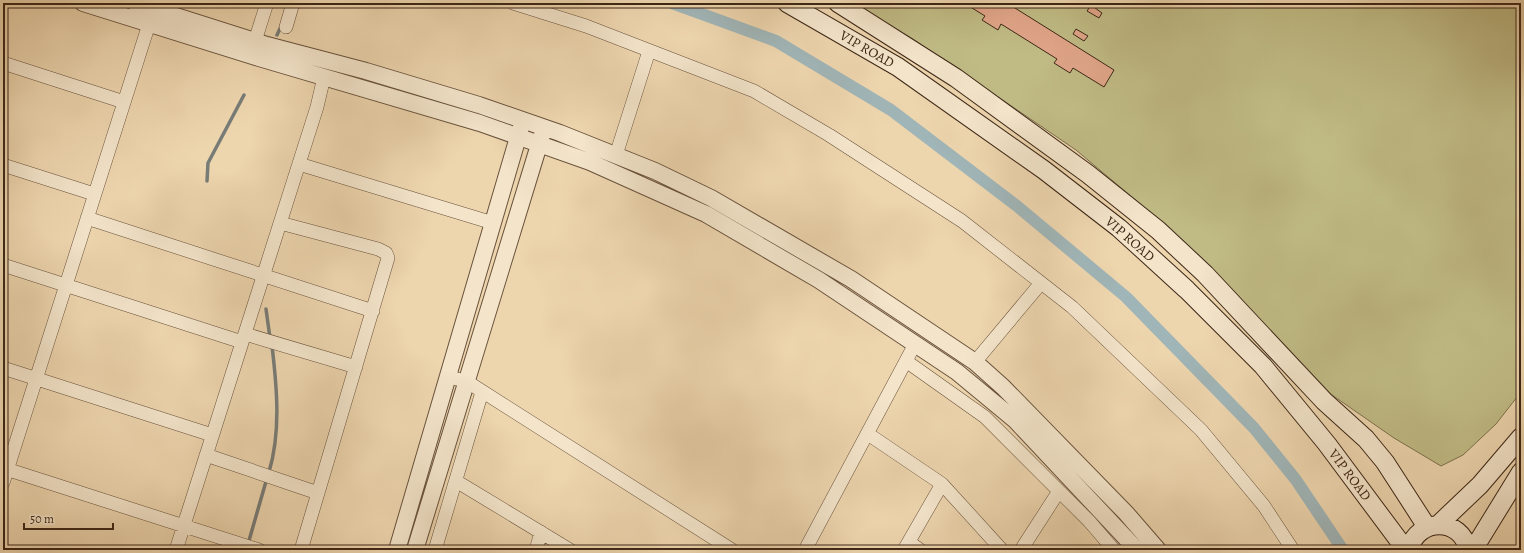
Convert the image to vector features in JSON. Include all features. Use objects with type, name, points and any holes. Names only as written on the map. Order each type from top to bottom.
[{"type":"main road","name":"VIP ROAD","points":[[787,3],[898,67],[1044,170],[1120,228],[1187,290],[1263,366],[1327,444],[1406,550]]},
{"type":"main road","name":"VIP ROAD","points":[[838,3],[956,78],[1088,174],[1158,230],[1205,274],[1324,402],[1366,439],[1385,462],[1432,526]]},
{"type":"main road","points":[[1409,550],[1411,542],[1417,533],[1432,526],[1480,485],[1521,438]]},
{"type":"main road","points":[[1473,550],[1521,472]]},
{"type":"main road","points":[[1432,526],[1450,527],[1460,534],[1467,544],[1468,550]]},
{"type":"street","points":[[83,3],[480,123],[590,162],[706,214],[819,280],[957,372],[1015,420],[1136,550]]},
{"type":"street","points":[[135,3],[255,41],[366,71],[523,120],[655,171],[724,206],[851,279],[975,362],[1003,387],[1109,495],[1158,550]]},
{"type":"street","points":[[255,41],[268,3]]},
{"type":"street","points":[[286,27],[293,3]]},
{"type":"street","points":[[512,3],[586,26],[754,92],[829,135],[962,221],[1072,307],[1201,430],[1264,506],[1293,550]]},
{"type":"street","points":[[3,484],[5,469],[36,379],[149,24]]},
{"type":"street","points":[[616,155],[649,50]]},
{"type":"street","points":[[3,63],[124,102]]},
{"type":"street","points":[[176,550],[317,108],[324,77]]},
{"type":"street","points":[[397,550],[523,120]]},
{"type":"street","points":[[415,550],[545,128]]},
{"type":"street","points":[[299,164],[493,223]]},
{"type":"street","points":[[3,165],[94,194]]},
{"type":"street","points":[[87,218],[373,311]]},
{"type":"street","points":[[280,223],[378,249],[386,253],[388,258],[301,550]]},
{"type":"street","points":[[3,265],[66,286],[243,338],[262,339],[356,367]]},
{"type":"street","points":[[975,362],[1041,283]]},
{"type":"street","points":[[805,550],[915,344]]},
{"type":"street","points":[[906,361],[985,417],[1090,521],[1114,550]]},
{"type":"street","points":[[3,368],[212,435]]},
{"type":"street","points":[[448,377],[466,381],[732,550]]},
{"type":"street","points":[[435,550],[482,392]]},
{"type":"street","points":[[868,434],[942,484],[1002,550]]},
{"type":"street","points":[[206,455],[318,493]]},
{"type":"street","points":[[5,469],[258,550]]},
{"type":"street","points":[[456,481],[570,550]]},
{"type":"street","points":[[920,550],[906,546],[942,484]]},
{"type":"street","points":[[1021,550],[1059,491]]},
{"type":"street","points":[[536,550],[541,532]]},
{"type":"shaded area","points":[[852,3],[1521,3],[1521,392],[1496,424],[1463,455],[1441,466],[1394,438],[1332,395],[1276,336],[1163,223],[1076,150],[913,39]]},
{"type":"building","points":[[964,3],[1007,3],[1114,70],[1104,87],[1073,68],[1070,73],[1054,63],[1057,59],[1001,24],[998,30],[982,20],[985,16]]},
{"type":"building","points":[[1091,5],[1102,13],[1099,18],[1087,11]]},
{"type":"building","points":[[1076,29],[1088,36],[1084,41],[1073,34]]},
{"type":"waterway","points":[[672,3],[776,41],[891,110],[1017,206],[1126,297],[1254,428],[1296,480],[1343,550]]},
{"type":"waterway","points":[[277,35],[282,24]]},
{"type":"waterway","points":[[207,181],[208,163],[244,95]]},
{"type":"waterway","points":[[266,309],[270,338]]},
{"type":"waterway","points":[[269,472],[273,457],[277,426],[272,346]]},
{"type":"waterway","points":[[248,544],[267,478]]}]
